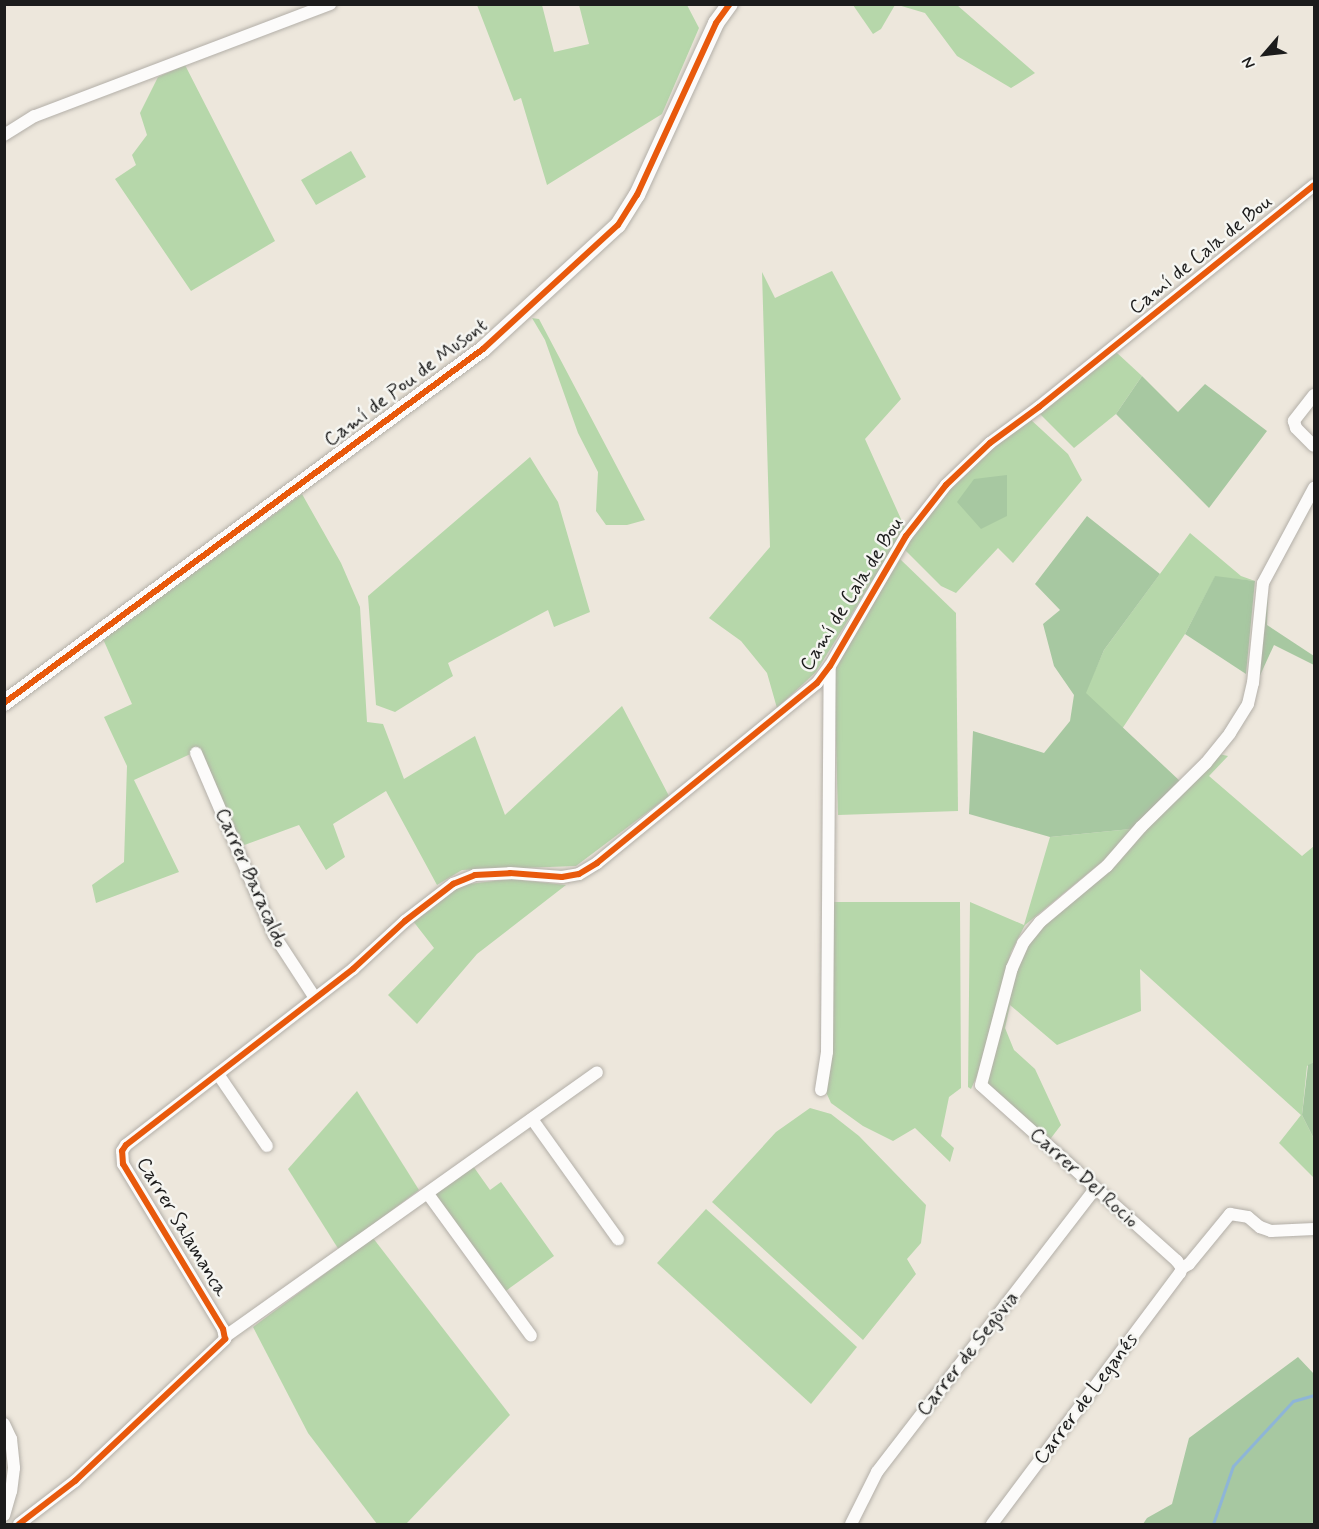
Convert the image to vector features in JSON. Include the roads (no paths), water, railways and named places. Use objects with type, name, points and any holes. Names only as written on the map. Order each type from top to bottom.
[{"type":"street","points":[[4,135],[35,116],[330,4]]},
{"type":"street","name":"Camí de Pou de Musont","points":[[4,703],[483,349],[618,225],[637,195],[716,23],[730,4]]},
{"type":"street","name":"Camí de Cala de Bou","points":[[437,894],[475,875],[510,873],[562,877],[579,874],[802,696],[830,666],[906,536],[946,485],[990,443],[1039,407],[1314,185]]},
{"type":"street","points":[[1314,395],[1294,421],[1296,428],[1314,446]]},
{"type":"street","name":"Carrer Del Rocio","points":[[1181,1271],[1177,1261],[981,1085],[1012,968],[1023,943],[1040,922],[1107,866],[1141,827],[1206,763],[1230,734],[1248,704],[1253,683],[1263,583],[1314,488]]},
{"type":"street","points":[[821,1090],[827,1052],[830,666]]},
{"type":"street","name":"Carrer Baracaldo","points":[[196,753],[274,935],[315,998]]},
{"type":"street","name":"Carrer Salamanca","points":[[226,1336],[121,1158],[126,1145],[315,998],[437,894]]},
{"type":"street","points":[[19,1524],[75,1481],[224,1342],[226,1336],[597,1072]]},
{"type":"street","points":[[218,1074],[267,1146]]},
{"type":"street","points":[[532,1119],[618,1239]]},
{"type":"street","name":"Carrer de Segòvia","points":[[851,1524],[876,1472],[1095,1189]]},
{"type":"street","points":[[428,1194],[531,1336]]},
{"type":"street","name":"Carrer de Leganés","points":[[992,1524],[1181,1271],[1230,1214],[1248,1217],[1260,1227],[1271,1231],[1314,1229]]},
{"type":"street","points":[[4,1424],[11,1439],[14,1468],[11,1491],[4,1515]]},
{"type":"waterway","points":[[1213,1524],[1233,1466],[1293,1401],[1314,1395]]}]
